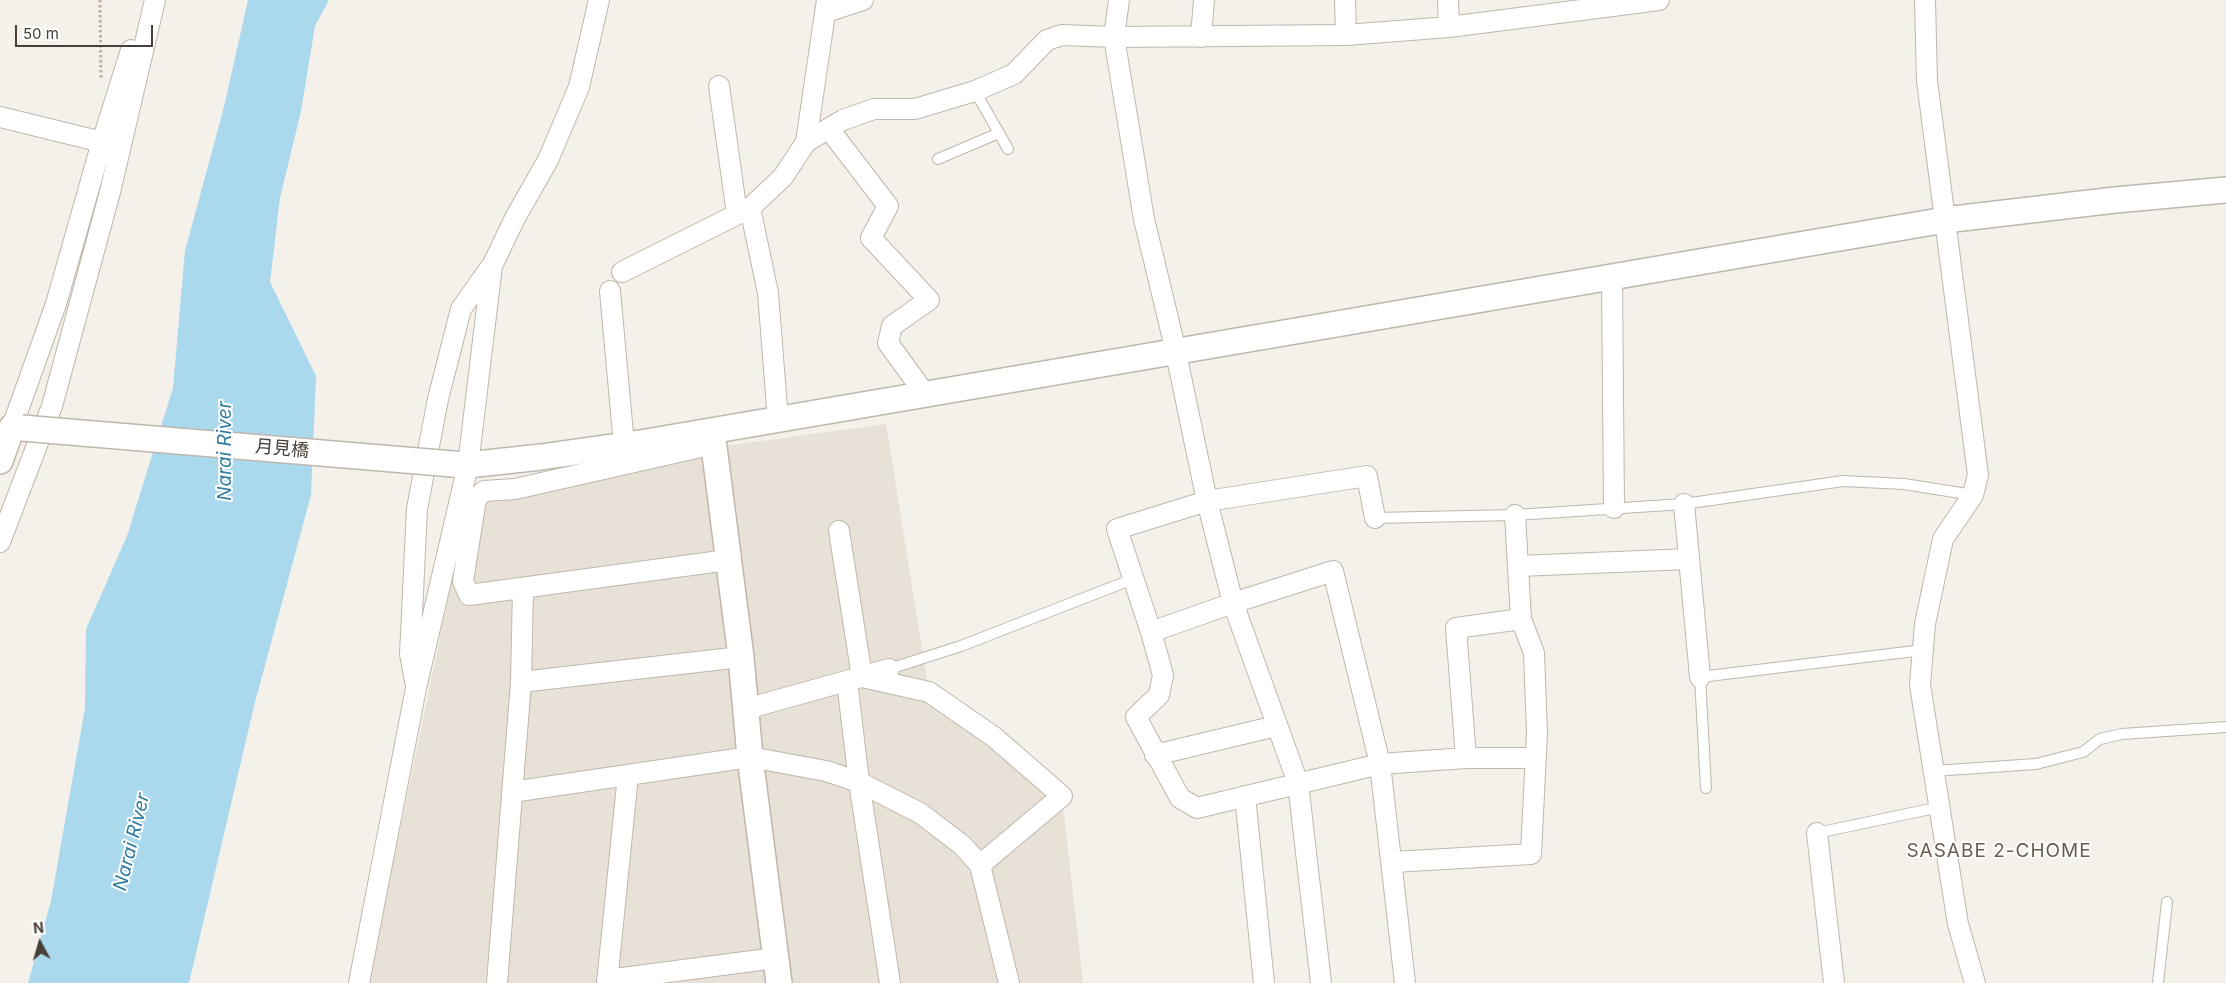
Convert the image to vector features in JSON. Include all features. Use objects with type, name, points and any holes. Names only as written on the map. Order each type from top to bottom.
[{"type":"street","points":[[416,688],[410,654],[417,509],[438,399],[461,309],[492,266],[548,160],[578,87],[600,0]]},
{"type":"street","points":[[622,272],[744,211],[783,177],[806,142],[826,6],[863,0]]},
{"type":"street","points":[[1119,0],[1114,37],[1144,220],[1176,352],[1206,501],[1233,603],[1298,783],[1317,983]]},
{"type":"street","points":[[1202,37],[1204,0]]},
{"type":"street","points":[[1345,0],[1346,35]]},
{"type":"street","points":[[1448,0],[1449,27]]},
{"type":"street","points":[[806,142],[843,120],[874,109],[915,109],[975,91],[1014,74],[1047,40],[1062,35],[1114,37],[1346,35],[1449,27],[1659,0]]},
{"type":"street","points":[[1925,0],[1927,81],[1978,475],[1973,495],[1943,539],[1925,624],[1920,684],[1958,924],[1975,983]]},
{"type":"street","points":[[0,461],[56,304],[102,142],[138,27],[154,2]]},
{"type":"street","points":[[0,542],[52,406],[110,192],[154,2]]},
{"type":"street","points":[[720,86],[744,211],[768,293],[778,420]]},
{"type":"street","points":[[0,117],[102,142]]},
{"type":"street","points":[[829,129],[888,206],[871,238],[928,300],[892,326],[888,343],[925,394]]},
{"type":"street","name":"月見橋","points":[[11,427],[460,465],[624,445],[713,437],[778,420],[925,394],[1945,220],[2115,200],[2226,190]]},
{"type":"street","points":[[359,983],[460,465],[492,266]]},
{"type":"street","points":[[1612,277],[1614,508]]},
{"type":"street","points":[[610,291],[624,445]]},
{"type":"street","points":[[728,560],[469,595],[463,581],[476,499],[484,491],[515,489],[713,437],[741,657],[750,757],[779,983]]},
{"type":"street","points":[[1375,518],[1367,476],[1206,501],[1117,528],[1163,675],[1159,695],[1136,718],[1180,798],[1197,808],[1380,764],[1466,758],[1534,758]]},
{"type":"street","points":[[1684,504],[1700,677]]},
{"type":"street","points":[[1393,862],[1531,854],[1534,758],[1537,733],[1534,653],[1521,619],[1515,515]]},
{"type":"street","points":[[839,531],[854,679],[859,782],[890,983]]},
{"type":"street","points":[[1519,566],[1689,559]]},
{"type":"street","points":[[1151,632],[1333,571],[1380,764],[1393,862],[1405,983]]},
{"type":"street","points":[[497,983],[521,682],[522,588]]},
{"type":"street","points":[[1466,758],[1456,628],[1521,619]]},
{"type":"street","points":[[521,682],[741,657]]},
{"type":"street","points":[[746,709],[889,668]]},
{"type":"street","points":[[854,679],[929,692],[994,737],[1062,796],[980,865]]},
{"type":"street","points":[[1155,755],[1276,726]]},
{"type":"street","points":[[512,792],[750,757],[826,771],[859,782],[920,813],[962,845],[980,865],[1009,983]]},
{"type":"street","points":[[628,775],[607,981],[776,958]]},
{"type":"street","points":[[1245,796],[1264,983]]},
{"type":"street","points":[[1817,833],[1834,983]]},
{"type":"lane","points":[[975,91],[1008,149]]},
{"type":"lane","points":[[938,159],[999,133]]},
{"type":"lane","points":[[1375,518],[1515,515],[1684,504],[1843,480],[1904,484],[1973,495]]},
{"type":"lane","points":[[889,668],[961,646],[1133,579]]},
{"type":"lane","points":[[1706,788],[1700,677],[1923,650]]},
{"type":"lane","points":[[1933,771],[2036,764],[2083,752],[2100,739],[2122,734],[2226,727]]},
{"type":"lane","points":[[1817,833],[1940,807]]},
{"type":"lane","points":[[2158,983],[2167,902]]},
{"type":"shaded area","points":[[886,424],[929,692],[1062,796],[1083,983],[368,983],[468,503],[658,455]]},
{"type":"water","name":"Narai River","points":[[248,0],[329,0],[315,26],[301,111],[280,198],[270,282],[316,376],[311,495],[254,706],[189,983],[28,983],[51,901],[85,708],[86,629],[127,536],[173,388],[185,251],[224,107]]},
{"type":"district","name":"SASABE 2-CHOME","points":[[1999,851]]}]
